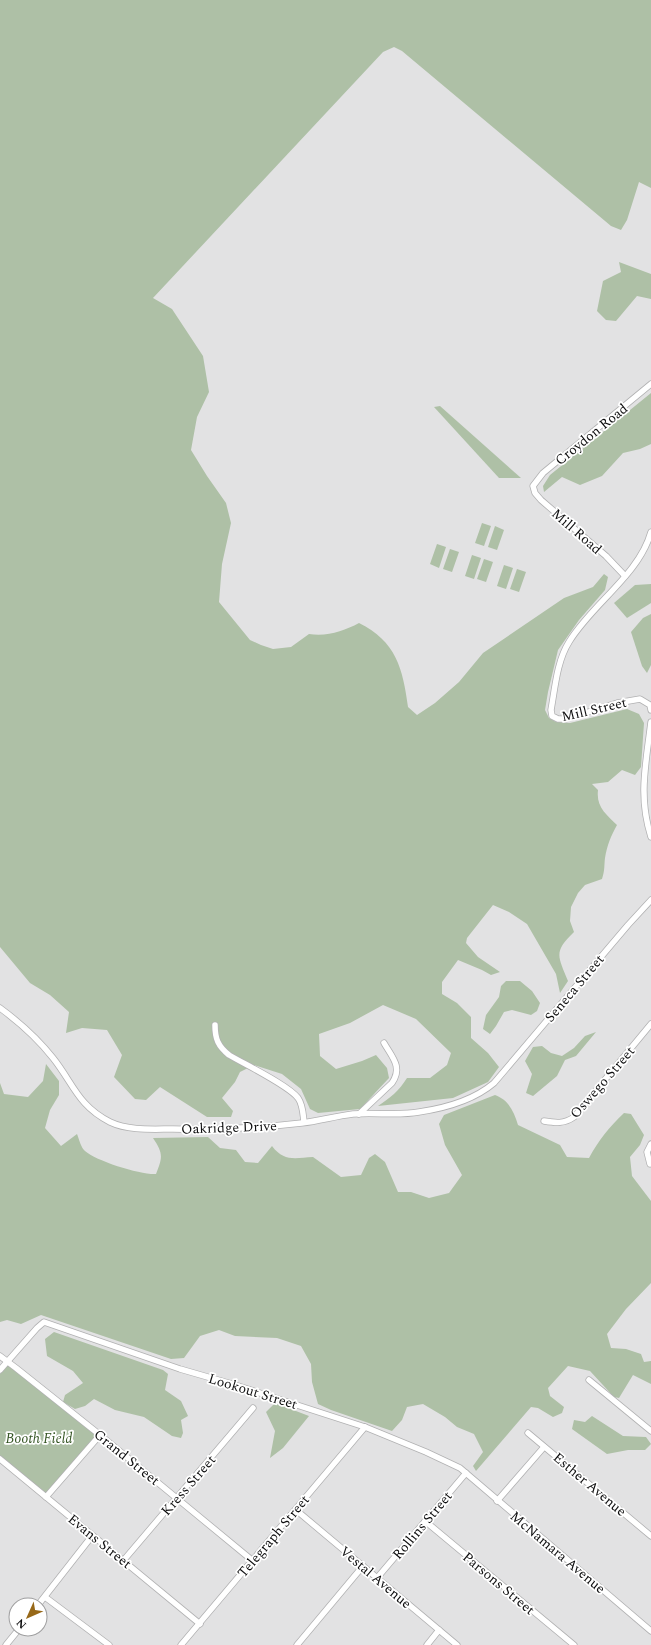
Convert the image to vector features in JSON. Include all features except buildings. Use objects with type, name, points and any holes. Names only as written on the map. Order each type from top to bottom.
[{"type":"street","name":"Croydon Road","points":[[532,486],[543,473],[651,384]]},
{"type":"street","name":"Mill Road","points":[[532,486],[535,493],[541,500],[606,556],[625,576]]},
{"type":"street","points":[[625,576],[645,548],[651,532]]},
{"type":"street","name":"Mill Street","points":[[625,576],[586,618],[568,643],[560,662],[551,710],[552,716],[558,719],[566,719],[617,703],[637,699],[645,702],[650,706],[651,710]]},
{"type":"street","points":[[651,722],[643,788],[644,810],[651,837]]},
{"type":"street","name":"Seneca Street","points":[[499,1077],[651,900]]},
{"type":"street","name":"Oakridge Drive","points":[[0,1008],[23,1027],[53,1059],[82,1101],[112,1123],[133,1128],[208,1130],[259,1127],[360,1114],[419,1112],[444,1107],[469,1099],[480,1094],[499,1077]]},
{"type":"street","points":[[215,1024],[215,1037],[221,1049],[293,1093],[302,1105],[304,1122]]},
{"type":"street","name":"Oswego Street","points":[[544,1122],[566,1122],[574,1117],[651,1024]]},
{"type":"street","points":[[360,1114],[396,1077],[398,1068],[395,1060],[384,1043]]},
{"type":"street","points":[[650,1164],[646,1152],[651,1144]]},
{"type":"street","name":"Lookout Street","points":[[7,1361],[44,1322],[112,1347],[365,1427],[426,1452],[460,1468],[466,1473]]},
{"type":"street","name":"Grand Street","points":[[0,1356],[100,1435],[253,1561]]},
{"type":"street","points":[[0,1370],[7,1361]]},
{"type":"street","points":[[589,1380],[651,1431]]},
{"type":"street","name":"Kress Street","points":[[123,1561],[253,1408]]},
{"type":"street","name":"Telegraph Street","points":[[181,1645],[365,1427]]},
{"type":"street","name":"Esther Avenue","points":[[528,1433],[651,1536]]},
{"type":"street","points":[[46,1497],[100,1435]]},
{"type":"street","points":[[497,1501],[544,1447]]},
{"type":"street","name":"Evans Street","points":[[0,1459],[200,1624]]},
{"type":"street","name":"McNamara Avenue","points":[[466,1473],[651,1631]]},
{"type":"street","name":"Rollins Street","points":[[377,1578],[466,1473]]},
{"type":"street","name":"Vestal Avenue","points":[[296,1510],[457,1645]]},
{"type":"street","name":"Parsons Street","points":[[425,1521],[574,1645]]},
{"type":"street","points":[[45,1597],[92,1536]]},
{"type":"street","points":[[297,1645],[363,1566]]},
{"type":"street","points":[[48,1599],[109,1645]]},
{"type":"street","points":[[427,1645],[439,1630]]},
{"type":"street","points":[[6,1645],[12,1637]]},
{"type":"green space","points":[[0,0],[651,0],[651,188],[639,182],[627,220],[621,230],[611,226],[402,51],[394,47],[383,52],[153,298],[172,309],[203,356],[209,392],[197,417],[191,450],[226,503],[231,523],[222,564],[219,602],[250,640],[273,649],[291,647],[309,634],[322,635],[335,633],[359,623],[372,630],[382,638],[396,658],[403,680],[408,707],[417,715],[435,703],[459,682],[483,653],[564,598],[593,587],[604,574],[608,577],[605,590],[579,620],[558,650],[545,710],[549,718],[556,722],[570,723],[627,709],[639,714],[644,723],[641,767],[635,775],[622,770],[608,782],[592,784],[598,790],[600,806],[617,825],[607,849],[602,879],[585,885],[578,893],[571,907],[570,921],[574,932],[563,945],[559,955],[568,981],[560,993],[556,974],[527,924],[509,912],[493,905],[467,938],[466,943],[478,957],[500,972],[491,975],[458,960],[442,982],[442,994],[457,1003],[471,1017],[471,1038],[488,1053],[499,1067],[488,1082],[453,1098],[378,1106],[394,1094],[407,1078],[430,1078],[447,1065],[451,1053],[416,1019],[383,1005],[350,1023],[319,1034],[320,1056],[336,1069],[376,1055],[387,1068],[389,1078],[360,1109],[318,1113],[310,1109],[301,1089],[282,1074],[254,1065],[240,1072],[235,1082],[222,1098],[233,1111],[231,1117],[207,1117],[160,1087],[146,1100],[135,1099],[114,1077],[122,1055],[107,1030],[82,1028],[66,1033],[69,1012],[50,995],[30,983],[0,947]]},
{"type":"green space","points":[[619,262],[651,274],[651,299],[637,296],[616,321],[606,320],[597,311],[603,281],[621,272]]},
{"type":"green space","points":[[651,393],[651,444],[640,449],[623,453],[602,476],[580,485],[562,477],[544,492],[543,486],[550,475]]},
{"type":"green space","points":[[440,406],[521,478],[499,478],[434,407]]},
{"type":"green space","points":[[482,523],[491,526],[484,546],[475,543]]},
{"type":"green space","points":[[495,526],[504,530],[497,550],[488,547]]},
{"type":"green space","points":[[437,544],[446,547],[439,568],[430,564]]},
{"type":"green space","points":[[450,549],[459,552],[452,572],[443,569]]},
{"type":"green space","points":[[472,555],[481,558],[474,579],[465,576]]},
{"type":"green space","points":[[484,559],[493,562],[486,582],[477,579]]},
{"type":"green space","points":[[504,565],[513,568],[506,589],[497,586]]},
{"type":"green space","points":[[517,569],[526,572],[519,592],[510,589]]},
{"type":"green space","points":[[651,584],[651,603],[627,618],[614,603],[635,585]]},
{"type":"green space","points":[[651,614],[651,665],[647,673],[642,666],[631,632],[643,618]]},
{"type":"green space","points":[[506,981],[520,981],[532,991],[540,1003],[537,1011],[531,1015],[512,1010],[504,1012],[490,1034],[483,1029],[486,1015],[499,997],[501,986]]},
{"type":"green space","points":[[596,1032],[576,1056],[565,1060],[557,1076],[533,1096],[526,1093],[532,1074],[525,1061],[533,1047],[542,1046],[551,1053],[562,1056],[574,1048],[585,1036]]},
{"type":"green space","points":[[46,1064],[59,1081],[59,1095],[50,1110],[45,1128],[61,1146],[77,1134],[81,1146],[85,1151],[108,1163],[130,1170],[156,1174],[161,1155],[153,1138],[208,1137],[220,1148],[236,1150],[245,1162],[258,1163],[272,1146],[281,1155],[286,1157],[313,1157],[341,1177],[361,1175],[369,1158],[375,1154],[385,1162],[398,1192],[411,1192],[429,1198],[449,1193],[462,1175],[445,1145],[439,1124],[444,1115],[495,1095],[507,1103],[515,1116],[518,1125],[560,1145],[567,1157],[589,1158],[600,1140],[614,1123],[624,1113],[631,1114],[644,1135],[640,1145],[630,1157],[632,1176],[651,1201],[651,1283],[626,1309],[607,1334],[611,1348],[626,1349],[641,1354],[644,1362],[651,1361],[651,1384],[633,1375],[619,1398],[614,1397],[590,1371],[568,1366],[548,1388],[550,1396],[564,1407],[562,1413],[553,1417],[538,1408],[531,1407],[476,1471],[473,1466],[483,1452],[474,1434],[457,1427],[445,1417],[423,1404],[407,1407],[402,1420],[392,1431],[318,1404],[312,1382],[311,1364],[301,1346],[277,1338],[235,1336],[219,1330],[200,1336],[184,1358],[171,1359],[41,1315],[21,1324],[7,1320],[0,1322],[0,1083],[4,1094],[28,1097],[43,1081]]},
{"type":"green space","points":[[54,1332],[163,1370],[168,1374],[165,1390],[181,1401],[188,1416],[181,1420],[183,1433],[181,1438],[172,1436],[144,1417],[115,1410],[94,1399],[85,1406],[75,1409],[63,1402],[65,1395],[83,1383],[73,1371],[47,1356],[45,1339]]},
{"type":"green space","name":"Booth Field","points":[[8,1364],[97,1435],[46,1494],[0,1456],[0,1374]]},
{"type":"green space","points":[[275,1403],[309,1416],[283,1448],[270,1458],[275,1431],[266,1412]]},
{"type":"green space","points":[[592,1416],[623,1436],[646,1437],[651,1444],[645,1450],[628,1450],[607,1454],[572,1429],[574,1420],[585,1422]]}]
